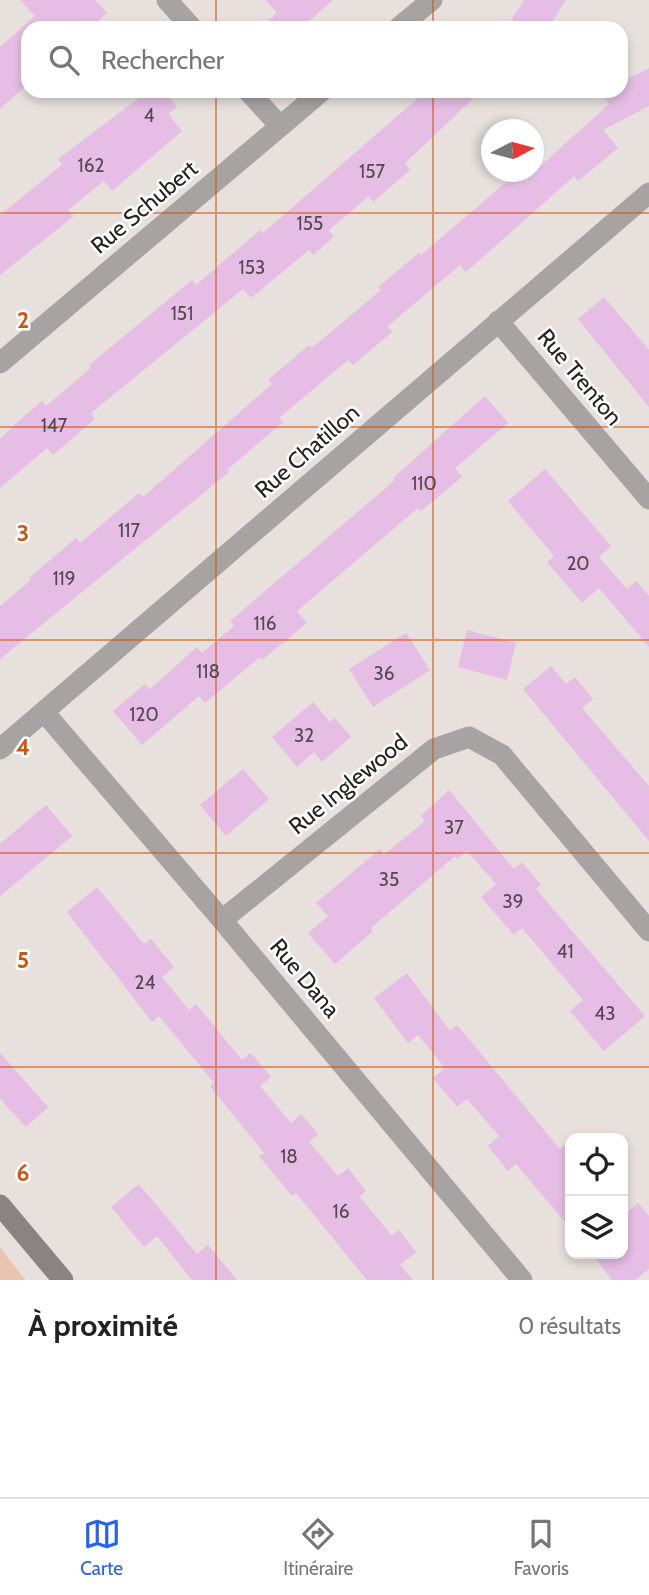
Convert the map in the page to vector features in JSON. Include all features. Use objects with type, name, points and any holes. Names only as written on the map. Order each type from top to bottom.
[{"type":"street","points":[[167,0],[186,21]]},
{"type":"street","points":[[406,21],[432,0]]},
{"type":"street","points":[[254,98],[279,126]]},
{"type":"street","name":"Rue Schubert","points":[[0,363],[313,98]]},
{"type":"street","name":"Rue Chatillon","points":[[0,749],[649,193]]},
{"type":"street","name":"Rue Trenton","points":[[498,321],[649,499]]},
{"type":"street","name":"Rue Dana","points":[[44,712],[222,920],[522,1280]]},
{"type":"street","name":"Rue Inglewood","points":[[222,920],[434,748],[470,737],[502,755],[649,931]]},
{"type":"street","points":[[0,1205],[63,1280]]},
{"type":"shaded area","points":[[0,1247],[25,1280],[0,1280]]},
{"type":"building","points":[[20,0],[95,0],[107,13],[98,21],[29,21],[35,16]]},
{"type":"building","points":[[266,0],[333,0],[309,21],[268,21],[277,13]]},
{"type":"building","points":[[524,0],[566,0],[552,21],[510,21]]},
{"type":"building","points":[[21,28],[21,90],[0,109],[0,47]]},
{"type":"building","points":[[649,68],[649,106],[603,130],[618,148],[578,181],[574,176],[466,272],[460,265],[388,326],[392,332],[353,365],[348,360],[279,418],[283,422],[227,470],[229,472],[0,659],[0,606],[31,580],[29,578],[76,538],[80,543],[139,493],[143,497],[272,384],[269,379],[309,345],[312,348],[381,290],[378,287],[419,253],[421,255],[506,182],[544,182],[544,163],[609,104],[606,98],[628,98],[628,78]]},
{"type":"building","points":[[139,98],[170,98],[177,107],[168,114],[182,131],[112,191],[104,181],[68,210],[74,216],[0,275],[0,215],[62,165],[58,159]]},
{"type":"building","points":[[418,98],[474,98],[405,163],[410,170],[373,202],[369,196],[329,230],[334,237],[313,255],[309,250],[251,298],[243,289],[91,413],[95,419],[53,455],[47,448],[0,488],[0,439],[42,401],[46,406],[91,368],[89,365],[192,280],[196,285],[260,230],[263,233]]},
{"type":"building","points":[[604,297],[649,350],[649,407],[578,319]]},
{"type":"building","points":[[485,396],[508,423],[455,468],[462,477],[421,511],[418,508],[297,611],[307,623],[262,660],[260,657],[205,703],[199,696],[142,745],[113,711],[145,684],[150,689],[197,647],[202,653],[234,626],[230,621],[395,480],[393,478]]},
{"type":"building","points":[[545,469],[611,546],[599,557],[627,589],[636,581],[649,596],[649,647],[599,588],[582,603],[547,562],[554,556],[508,501]]},
{"type":"building","points":[[467,630],[516,643],[507,680],[458,667]]},
{"type":"building","points":[[406,633],[430,670],[373,707],[349,669]]},
{"type":"building","points":[[551,666],[566,684],[575,677],[593,699],[582,708],[649,786],[649,841],[523,689]]},
{"type":"building","points":[[313,702],[330,722],[335,718],[351,737],[322,762],[314,752],[297,767],[272,737]]},
{"type":"building","points":[[243,769],[269,799],[226,836],[200,805]]},
{"type":"building","points":[[449,790],[514,869],[522,862],[541,885],[536,889],[645,1016],[604,1051],[570,1011],[583,1000],[522,928],[514,935],[481,897],[496,884],[467,851],[457,859],[455,856],[371,928],[373,931],[335,964],[308,933],[328,916],[316,903],[380,849],[384,855],[425,821],[421,816]]},
{"type":"building","points":[[46,805],[72,836],[0,896],[0,844]]},
{"type":"building","points":[[97,887],[144,944],[151,939],[174,967],[162,977],[189,1010],[196,1004],[242,1060],[251,1053],[271,1077],[260,1086],[291,1123],[301,1114],[318,1134],[309,1142],[338,1176],[348,1168],[366,1191],[360,1197],[392,1236],[399,1230],[416,1252],[400,1265],[413,1280],[367,1280],[296,1193],[292,1196],[259,1156],[264,1153],[210,1086],[214,1083],[159,1016],[152,1022],[67,912]]},
{"type":"building","points":[[407,973],[450,1031],[457,1025],[560,1149],[565,1144],[565,1222],[516,1164],[508,1171],[488,1146],[499,1136],[467,1099],[457,1107],[433,1078],[445,1068],[418,1035],[408,1043],[374,998]]},
{"type":"building","points":[[0,1053],[48,1107],[26,1127],[0,1099]]},
{"type":"building","points":[[139,1184],[197,1254],[208,1245],[237,1280],[192,1280],[157,1236],[144,1247],[111,1207]]},
{"type":"building","points":[[638,1203],[649,1216],[649,1269],[635,1280],[612,1280],[596,1259],[628,1259],[628,1212]]}]
